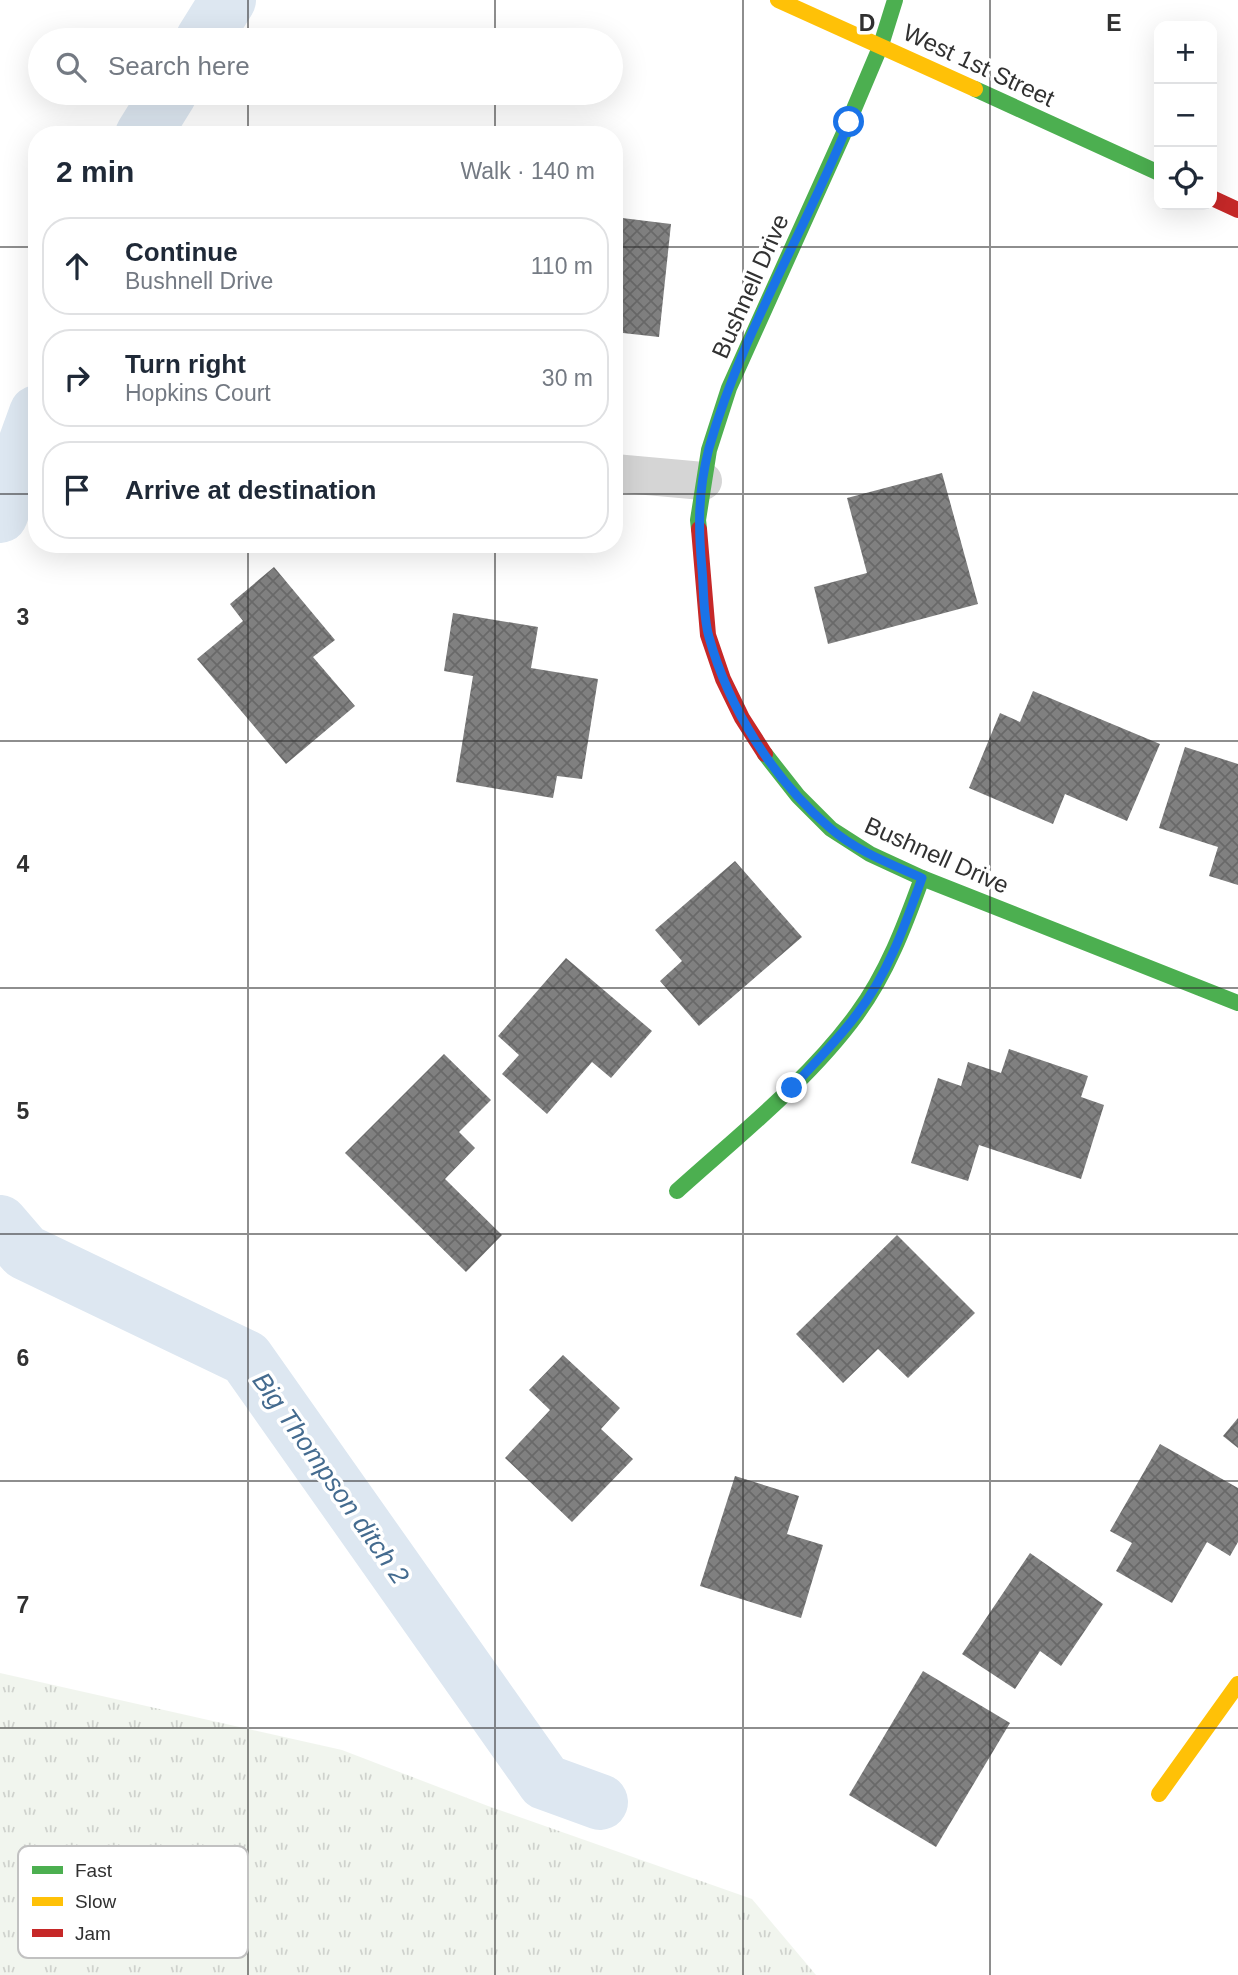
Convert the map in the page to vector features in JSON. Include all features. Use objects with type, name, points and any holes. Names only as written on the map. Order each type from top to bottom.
[{"type":"street","name":"West 1st Street","points":[[778,0],[1154,171]]},
{"type":"street","name":"Bushnell Drive","points":[[895,0],[881,45],[843,135],[729,388],[709,450],[698,520],[708,635],[723,679],[742,718],[766,757],[798,796],[831,829],[870,854],[922,878],[1238,1003]]},
{"type":"street","points":[[1217,200],[1238,209]]},
{"type":"street","points":[[623,474],[703,481]]},
{"type":"street","points":[[677,1191],[792,1088],[858,1014],[884,971],[902,933],[922,878]]},
{"type":"street","points":[[1159,1794],[1238,1684]]},
{"type":"green space","points":[[0,1673],[342,1750],[488,1806],[752,1899],[816,1975],[0,1975]]},
{"type":"building","points":[[623,218],[671,224],[659,337],[623,333]]},
{"type":"building","points":[[942,473],[978,604],[828,644],[814,587],[867,573],[847,498]]},
{"type":"building","points":[[274,567],[335,640],[313,657],[355,706],[286,764],[197,659],[243,621],[230,604]]},
{"type":"building","points":[[453,613],[538,627],[531,668],[598,679],[582,779],[557,776],[553,798],[456,782],[473,676],[444,671]]},
{"type":"building","points":[[1033,691],[1160,744],[1127,821],[1065,794],[1053,824],[969,788],[1000,713],[1020,722]]},
{"type":"building","points":[[1185,747],[1238,764],[1238,885],[1209,876],[1218,847],[1159,828]]},
{"type":"building","points":[[735,861],[802,937],[699,1026],[660,981],[682,961],[655,930]]},
{"type":"building","points":[[566,958],[652,1031],[611,1078],[592,1062],[547,1114],[502,1074],[519,1055],[498,1036]]},
{"type":"building","points":[[1009,1049],[1088,1076],[1081,1097],[1104,1105],[1081,1179],[979,1145],[968,1181],[911,1163],[938,1078],[961,1086],[968,1062],[1001,1073]]},
{"type":"building","points":[[444,1054],[491,1100],[459,1132],[475,1148],[445,1179],[502,1235],[466,1272],[345,1153]]},
{"type":"building","points":[[897,1235],[975,1313],[908,1378],[878,1349],[843,1383],[796,1334]]},
{"type":"building","points":[[563,1355],[620,1408],[601,1429],[633,1459],[572,1522],[505,1458],[550,1410],[529,1390]]},
{"type":"building","points":[[1238,1418],[1238,1448],[1223,1436]]},
{"type":"building","points":[[1160,1444],[1238,1488],[1238,1542],[1230,1556],[1207,1542],[1172,1603],[1116,1571],[1132,1543],[1110,1531]]},
{"type":"building","points":[[735,1476],[799,1496],[787,1534],[823,1545],[801,1618],[700,1586]]},
{"type":"building","points":[[1030,1553],[1103,1604],[1061,1666],[1040,1651],[1015,1689],[962,1654]]},
{"type":"building","points":[[923,1671],[1010,1723],[936,1847],[849,1795]]},
{"type":"waterway","name":"Big Thompson ditch 2","points":[[210,28],[228,0]]},
{"type":"waterway","name":"Big Thompson ditch 2","points":[[149,126],[162,105]]},
{"type":"waterway","name":"Big Thompson ditch 2","points":[[0,515],[28,438]]},
{"type":"waterway","name":"Big Thompson ditch 2","points":[[0,1223],[25,1252],[246,1358],[545,1782],[600,1802]]},
{"type":"traffic: fast","points":[[699,529],[698,520],[709,450],[729,388],[843,135],[881,45],[895,0]]},
{"type":"traffic: fast","points":[[975,89],[1154,171]]},
{"type":"traffic: fast","points":[[765,754],[798,796],[831,829],[870,854],[922,878],[1238,1003]]},
{"type":"traffic: fast","points":[[677,1191],[795,1085],[857,1014],[886,965],[922,878]]},
{"type":"traffic: slow","points":[[778,0],[975,89]]},
{"type":"traffic: slow","points":[[1159,1794],[1238,1684]]},
{"type":"traffic: jam","points":[[1217,200],[1238,210]]},
{"type":"traffic: jam","points":[[699,529],[708,635],[723,679],[742,718],[765,754]]},
{"type":"route","points":[[792,1088],[858,1014],[884,971],[902,933],[922,878],[870,854],[831,829],[798,796],[766,757],[742,718],[723,679],[708,635],[698,520],[709,450],[729,388],[849,122]]}]
